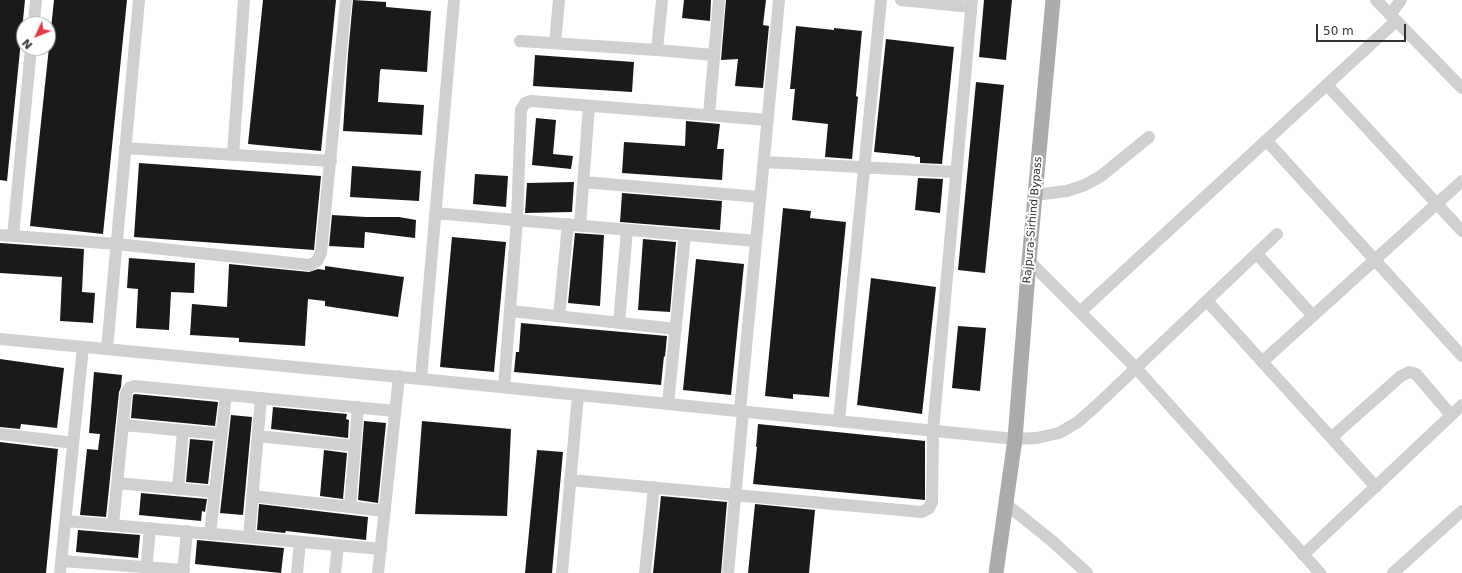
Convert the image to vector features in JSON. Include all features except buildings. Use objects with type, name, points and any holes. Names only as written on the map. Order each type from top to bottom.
[{"type":"main road","name":"Rajpura-Sirhind Bypass","points":[[996,573],[1014,439],[1035,195],[1054,0]]},
{"type":"street","points":[[35,16],[36,0]]},
{"type":"street","points":[[107,349],[138,0]]},
{"type":"street","points":[[233,155],[244,0]]},
{"type":"street","points":[[0,235],[117,244],[310,265],[317,261],[321,253],[346,0]]},
{"type":"street","points":[[421,379],[454,0]]},
{"type":"street","points":[[556,44],[559,0]]},
{"type":"street","points":[[657,50],[662,0]]},
{"type":"street","points":[[709,115],[719,0]]},
{"type":"street","points":[[728,573],[736,494],[756,241],[779,0]]},
{"type":"street","points":[[839,421],[881,0]]},
{"type":"street","points":[[570,480],[922,512],[929,508],[932,502],[933,431],[971,3],[901,0]]},
{"type":"street","points":[[1376,0],[1462,88]]},
{"type":"street","points":[[1080,312],[1327,85],[1393,18],[1401,0]]},
{"type":"street","points":[[520,41],[714,55]]},
{"type":"street","points":[[13,236],[31,56]]},
{"type":"street","points":[[1327,85],[1462,231]]},
{"type":"street","points":[[504,387],[517,220],[521,110],[525,104],[531,101],[768,120]]},
{"type":"street","points":[[559,316],[574,225],[583,182],[589,106]]},
{"type":"street","points":[[1035,195],[1067,191],[1085,185],[1101,176],[1148,137]]},
{"type":"street","points":[[1266,140],[1462,356]]},
{"type":"street","points":[[125,148],[331,161]]},
{"type":"street","points":[[764,162],[956,172]]},
{"type":"street","points":[[1262,362],[1462,181]]},
{"type":"street","points":[[583,182],[760,197]]},
{"type":"street","points":[[436,213],[756,241]]},
{"type":"street","points":[[619,323],[627,230]]},
{"type":"street","points":[[0,339],[399,376],[1014,439],[1038,438],[1059,433],[1078,422],[1207,302],[1277,234]]},
{"type":"street","points":[[668,404],[685,235]]},
{"type":"street","points":[[1257,254],[1313,316]]},
{"type":"street","points":[[1029,261],[1136,368],[1320,573]]},
{"type":"street","points":[[1207,302],[1376,486]]},
{"type":"street","points":[[510,311],[676,328]]},
{"type":"street","points":[[60,573],[83,347]]},
{"type":"street","points":[[1332,438],[1402,376],[1409,372],[1416,374],[1452,415]]},
{"type":"street","points":[[378,573],[399,376]]},
{"type":"street","points":[[113,525],[126,393],[129,388],[134,386],[395,411]]},
{"type":"street","points":[[210,534],[226,395]]},
{"type":"street","points":[[562,573],[578,395]]},
{"type":"street","points":[[249,537],[261,398]]},
{"type":"street","points":[[1303,555],[1462,405]]},
{"type":"street","points":[[350,507],[358,407]]},
{"type":"street","points":[[123,425],[221,434]]},
{"type":"street","points":[[178,489],[183,431]]},
{"type":"street","points":[[0,434],[73,443]]},
{"type":"street","points":[[258,436],[355,446]]},
{"type":"street","points":[[117,483],[215,492]]},
{"type":"street","points":[[645,573],[654,487]]},
{"type":"street","points":[[252,496],[385,511]]},
{"type":"street","points":[[1006,504],[1052,541],[1087,573]]},
{"type":"street","points":[[1393,573],[1462,511]]},
{"type":"street","points":[[66,521],[381,549]]},
{"type":"street","points":[[146,570],[150,528]]},
{"type":"street","points":[[62,561],[108,569],[184,571],[187,532]]},
{"type":"street","points":[[297,573],[300,542]]},
{"type":"street","points":[[335,573],[338,545]]}]
